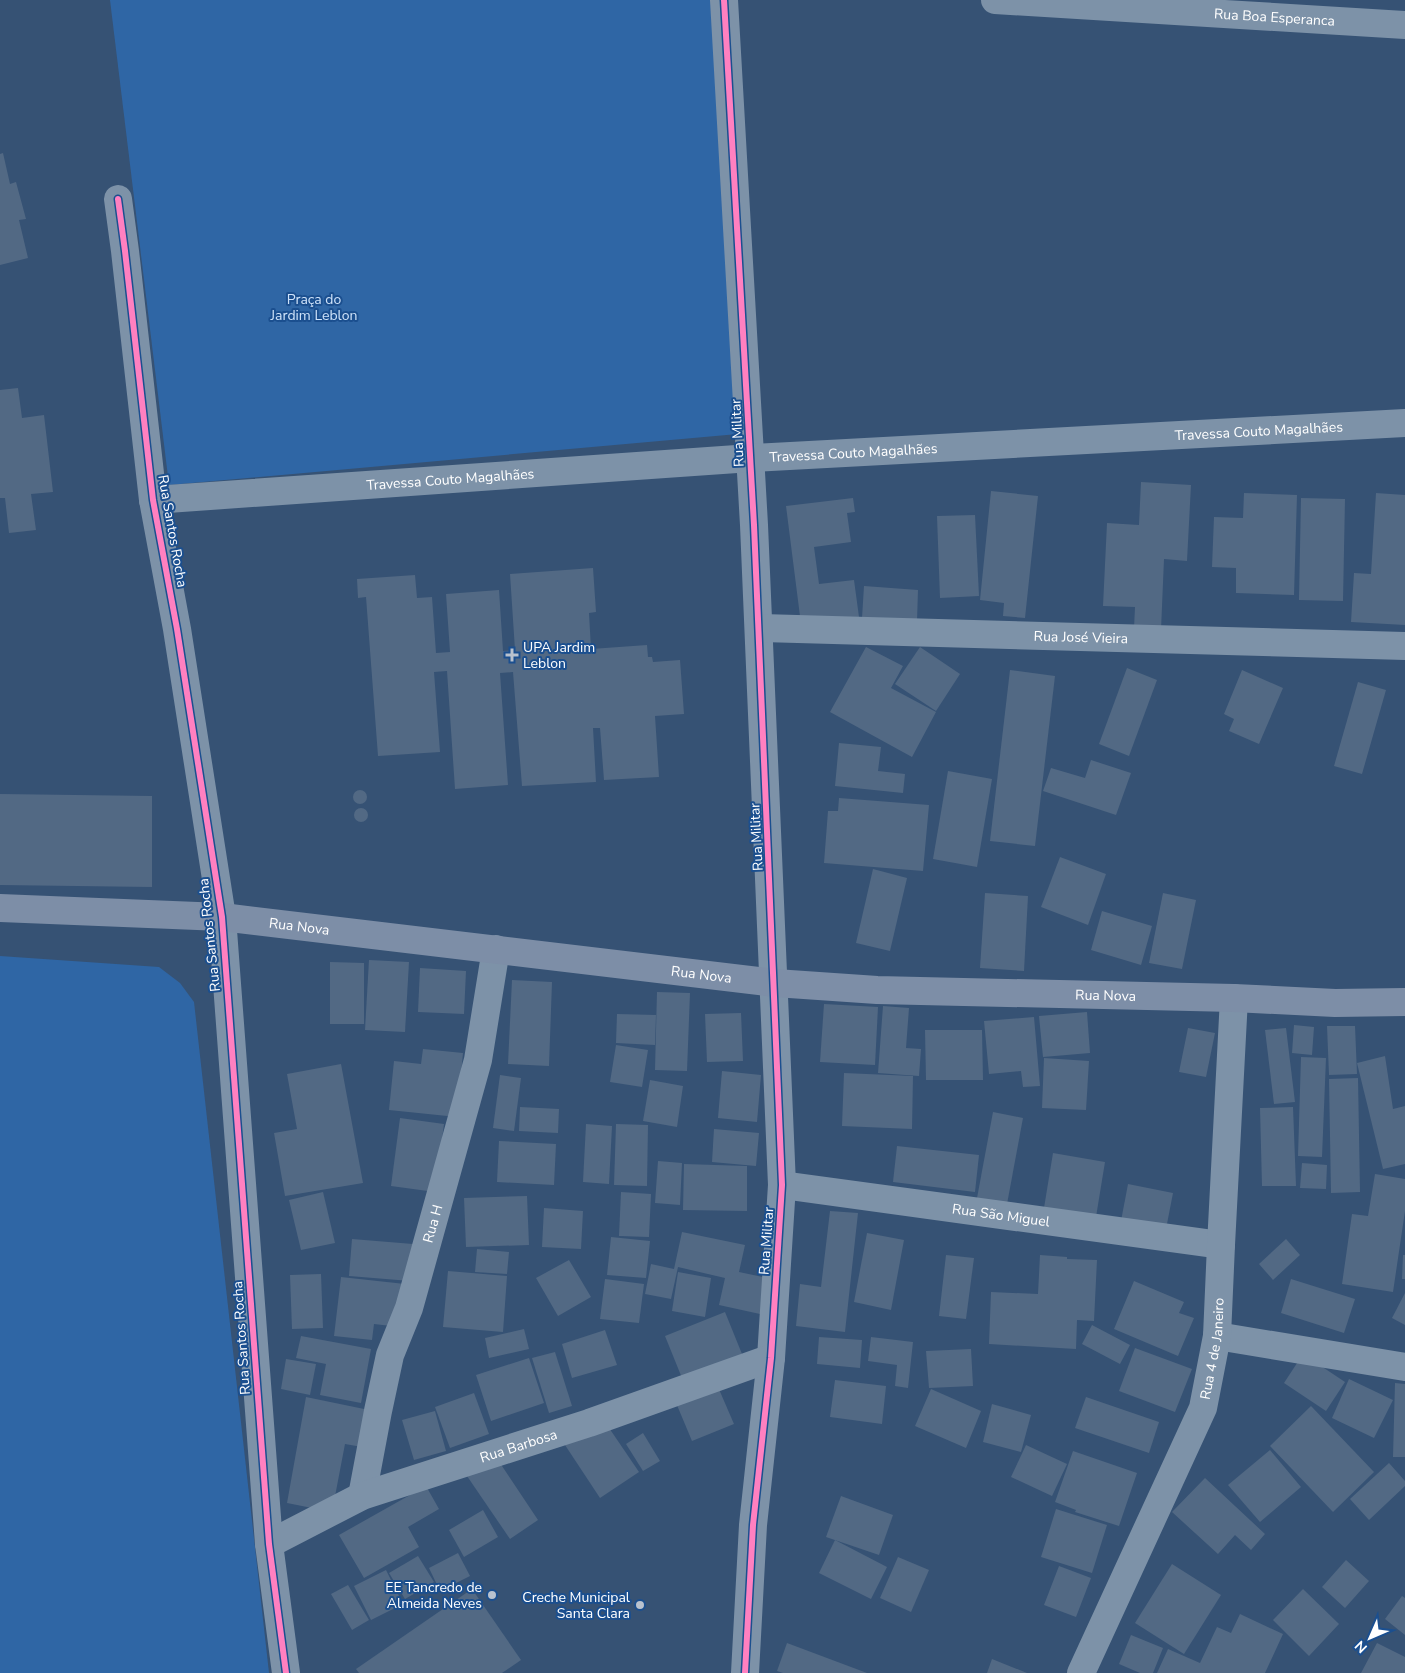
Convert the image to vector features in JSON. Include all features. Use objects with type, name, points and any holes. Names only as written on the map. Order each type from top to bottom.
[{"type":"main road","name":"Rua Nova","points":[[0,908],[222,917],[775,983],[877,990],[1234,998],[1335,1003],[1405,1002]]},
{"type":"street","name":"Rua Militar","points":[[724,0],[751,458],[775,983],[782,1185],[771,1358],[753,1525],[745,1673]]},
{"type":"street","name":"Rua Boa Esperanca","points":[[995,0],[1405,24]]},
{"type":"street","name":"Rua Santos Rocha","points":[[118,198],[153,500],[177,629],[222,917],[269,1544],[286,1673]]},
{"type":"street","name":"Travessa Couto Magalhães","points":[[153,500],[751,458],[1405,423]]},
{"type":"street","name":"Rua José Vieira","points":[[759,628],[1405,646]]},
{"type":"street","name":"Rua H","points":[[362,1496],[390,1355],[409,1308],[478,1060],[496,949]]},
{"type":"street","name":"Rua 4 de Janeiro","points":[[1082,1673],[1203,1408],[1217,1336],[1234,998]]},
{"type":"street","name":"Rua São Miguel","points":[[782,1185],[1221,1245]]},
{"type":"street","points":[[1217,1336],[1405,1367]]},
{"type":"street","name":"Rua Barbosa","points":[[269,1544],[362,1496],[589,1422],[771,1358]]},
{"type":"green space","name":"Praça do Jardim Leblon","points":[[110,0],[713,0],[738,434],[169,485]]},
{"type":"green space","points":[[0,956],[159,967],[180,983],[194,1002],[269,1673],[0,1673]]},
{"type":"building","points":[[3,153],[10,184],[16,182],[26,219],[19,220],[28,258],[0,265],[0,154]]},
{"type":"building","points":[[18,388],[22,418],[44,415],[53,492],[31,494],[36,530],[9,533],[5,498],[0,498],[0,390]]},
{"type":"building","points":[[1141,482],[1191,485],[1187,561],[1164,559],[1161,630],[1134,628],[1135,607],[1103,606],[1107,523],[1139,525]]},
{"type":"building","points":[[991,491],[1038,496],[1025,618],[1003,616],[1004,603],[980,600]]},
{"type":"building","points":[[1244,493],[1297,495],[1294,595],[1236,593],[1236,568],[1212,567],[1214,517],[1243,518]]},
{"type":"building","points":[[1376,493],[1405,495],[1405,625],[1351,622],[1354,573],[1371,574]]},
{"type":"building","points":[[853,498],[855,512],[847,513],[851,542],[814,547],[819,584],[854,580],[859,617],[801,624],[786,506]]},
{"type":"building","points":[[1301,498],[1345,499],[1343,601],[1299,600]]},
{"type":"building","points":[[975,515],[979,596],[940,598],[937,516]]},
{"type":"building","points":[[593,568],[596,612],[589,613],[591,649],[647,645],[648,657],[652,657],[653,662],[680,660],[684,714],[655,716],[659,777],[604,780],[600,728],[593,728],[596,782],[522,786],[513,672],[500,673],[508,785],[455,789],[447,671],[434,672],[440,752],[378,756],[366,597],[358,598],[357,579],[415,575],[417,598],[432,597],[436,653],[450,652],[446,594],[499,590],[503,651],[515,650],[510,574]]},
{"type":"building","points":[[864,586],[918,590],[917,621],[862,618]]},
{"type":"building","points":[[866,647],[903,666],[891,688],[936,712],[912,757],[830,712]]},
{"type":"building","points":[[920,647],[960,674],[936,711],[895,684]]},
{"type":"building","points":[[1127,668],[1157,680],[1129,756],[1099,744]]},
{"type":"building","points":[[1010,670],[1055,676],[1035,846],[990,841]]},
{"type":"building","points":[[1242,670],[1283,688],[1259,744],[1229,731],[1234,719],[1224,714]]},
{"type":"building","points":[[1358,682],[1386,690],[1362,774],[1334,766]]},
{"type":"building","points":[[839,743],[881,747],[878,771],[905,774],[903,793],[835,786]]},
{"type":"building","points":[[1091,760],[1131,773],[1116,815],[1043,791],[1051,768],[1085,778]]},
{"type":"building","points":[[948,771],[992,779],[977,867],[933,859]]},
{"type":"building","points":[[357,790],[363,790],[367,797],[363,804],[357,804],[353,800],[353,794]]},
{"type":"building","points":[[0,794],[152,796],[152,887],[0,885]]},
{"type":"building","points":[[839,798],[929,805],[923,871],[824,863],[828,811],[838,811]]},
{"type":"building","points":[[358,808],[364,808],[368,815],[364,822],[358,822],[354,818],[354,812]]},
{"type":"building","points":[[1060,857],[1106,874],[1088,925],[1041,907]]},
{"type":"building","points":[[873,869],[907,878],[890,951],[856,943]]},
{"type":"building","points":[[985,893],[1028,896],[1024,971],[980,968]]},
{"type":"building","points":[[1163,893],[1196,900],[1182,969],[1149,963]]},
{"type":"building","points":[[1102,911],[1152,926],[1141,965],[1091,950]]},
{"type":"building","points":[[369,960],[409,962],[405,1032],[365,1030]]},
{"type":"building","points":[[330,962],[364,963],[364,1024],[330,1024]]},
{"type":"building","points":[[420,968],[466,971],[464,1014],[418,1012]]},
{"type":"building","points":[[512,980],[552,982],[549,1066],[508,1064]]},
{"type":"building","points":[[657,992],[690,993],[687,1071],[655,1070]]},
{"type":"building","points":[[824,1004],[878,1007],[875,1065],[820,1062]]},
{"type":"building","points":[[883,1006],[909,1008],[906,1048],[921,1049],[919,1076],[878,1073]]},
{"type":"building","points":[[1087,1012],[1090,1053],[1043,1057],[1039,1016]]},
{"type":"building","points":[[741,1013],[743,1061],[707,1062],[705,1014]]},
{"type":"building","points":[[617,1014],[656,1015],[655,1045],[616,1043]]},
{"type":"building","points":[[1034,1017],[1040,1086],[1023,1087],[1021,1071],[989,1074],[984,1021]]},
{"type":"building","points":[[1294,1025],[1314,1027],[1312,1055],[1292,1053]]},
{"type":"building","points":[[1327,1026],[1355,1026],[1357,1074],[1329,1075]]},
{"type":"building","points":[[1188,1028],[1215,1033],[1206,1077],[1179,1072]]},
{"type":"building","points":[[1286,1028],[1295,1102],[1274,1104],[1265,1030]]},
{"type":"building","points":[[925,1030],[982,1030],[983,1080],[926,1080]]},
{"type":"building","points":[[616,1045],[648,1050],[642,1087],[610,1082]]},
{"type":"building","points":[[423,1049],[463,1053],[457,1117],[389,1110],[394,1061],[421,1064]]},
{"type":"building","points":[[1385,1056],[1393,1109],[1405,1106],[1405,1164],[1383,1169],[1357,1063]]},
{"type":"building","points":[[1301,1057],[1326,1058],[1322,1157],[1298,1156]]},
{"type":"building","points":[[1044,1058],[1089,1061],[1086,1110],[1042,1108]]},
{"type":"building","points":[[341,1064],[363,1183],[285,1196],[274,1133],[297,1129],[287,1074]]},
{"type":"building","points":[[722,1071],[761,1075],[757,1122],[718,1118]]},
{"type":"building","points":[[844,1073],[913,1076],[912,1129],[842,1126]]},
{"type":"building","points":[[500,1075],[521,1078],[514,1131],[493,1128]]},
{"type":"building","points":[[1358,1078],[1360,1192],[1331,1193],[1329,1079]]},
{"type":"building","points":[[650,1080],[683,1086],[677,1127],[643,1121]]},
{"type":"building","points":[[520,1107],[559,1109],[558,1133],[519,1131]]},
{"type":"building","points":[[1293,1107],[1296,1186],[1262,1186],[1260,1108]]},
{"type":"building","points":[[993,1112],[1023,1118],[1007,1204],[977,1198]]},
{"type":"building","points":[[400,1118],[444,1124],[435,1192],[391,1186]]},
{"type":"building","points":[[586,1124],[612,1126],[609,1184],[583,1182]]},
{"type":"building","points":[[616,1124],[648,1125],[647,1186],[614,1185]]},
{"type":"building","points":[[714,1129],[759,1133],[756,1166],[712,1162]]},
{"type":"building","points":[[499,1141],[556,1144],[554,1185],[497,1182]]},
{"type":"building","points":[[897,1146],[979,1155],[975,1192],[893,1182]]},
{"type":"building","points":[[1053,1153],[1105,1162],[1095,1223],[1043,1214]]},
{"type":"building","points":[[658,1161],[682,1163],[680,1205],[655,1203]]},
{"type":"building","points":[[1302,1163],[1327,1165],[1326,1189],[1300,1188]]},
{"type":"building","points":[[684,1164],[747,1166],[747,1211],[683,1210]]},
{"type":"building","points":[[1375,1174],[1405,1179],[1405,1211],[1393,1292],[1342,1284],[1352,1214],[1368,1216]]},
{"type":"building","points":[[1128,1184],[1173,1193],[1166,1229],[1121,1221]]},
{"type":"building","points":[[323,1192],[335,1243],[301,1250],[289,1200]]},
{"type":"building","points":[[621,1192],[651,1194],[649,1237],[619,1236]]},
{"type":"building","points":[[527,1196],[529,1245],[466,1247],[464,1198]]},
{"type":"building","points":[[544,1208],[583,1211],[581,1249],[542,1247]]},
{"type":"building","points":[[830,1211],[858,1213],[845,1332],[796,1326],[800,1284],[821,1287]]},
{"type":"building","points":[[682,1232],[745,1245],[739,1272],[767,1278],[760,1314],[719,1305],[725,1278],[678,1267],[671,1299],[645,1294],[651,1264],[674,1269]]},
{"type":"building","points":[[867,1233],[904,1240],[891,1310],[854,1302]]},
{"type":"building","points":[[611,1237],[650,1241],[646,1278],[607,1275]]},
{"type":"building","points":[[352,1239],[413,1244],[410,1281],[349,1276]]},
{"type":"building","points":[[1286,1239],[1300,1255],[1273,1280],[1259,1264]]},
{"type":"building","points":[[477,1249],[509,1252],[507,1274],[475,1272]]},
{"type":"building","points":[[946,1255],[974,1258],[966,1319],[939,1316]]},
{"type":"building","points":[[1040,1255],[1067,1257],[1067,1259],[1097,1260],[1094,1321],[1077,1320],[1076,1349],[989,1344],[991,1292],[1038,1294]]},
{"type":"building","points":[[1403,1255],[1405,1255],[1405,1279],[1402,1279]]},
{"type":"building","points":[[569,1260],[591,1297],[558,1316],[536,1278]]},
{"type":"building","points":[[448,1271],[507,1276],[503,1332],[443,1327]]},
{"type":"building","points":[[678,1272],[711,1278],[705,1317],[672,1311]]},
{"type":"building","points":[[321,1274],[323,1328],[292,1329],[290,1275]]},
{"type":"building","points":[[341,1277],[405,1284],[400,1327],[374,1324],[372,1340],[334,1336]]},
{"type":"building","points":[[605,1279],[644,1284],[639,1323],[600,1319]]},
{"type":"building","points":[[1291,1279],[1355,1299],[1344,1333],[1281,1313]]},
{"type":"building","points":[[1134,1281],[1184,1302],[1179,1313],[1194,1318],[1178,1356],[1114,1329]]},
{"type":"building","points":[[1405,1293],[1405,1325],[1392,1318]]},
{"type":"building","points":[[725,1312],[742,1354],[682,1378],[665,1336]]},
{"type":"building","points":[[1092,1325],[1130,1345],[1120,1364],[1082,1344]]},
{"type":"building","points":[[524,1329],[529,1349],[489,1358],[485,1338]]},
{"type":"building","points":[[605,1330],[617,1365],[572,1378],[562,1344]]},
{"type":"building","points":[[301,1336],[371,1349],[361,1403],[320,1395],[326,1364],[296,1358]]},
{"type":"building","points":[[819,1337],[862,1340],[860,1368],[817,1364]]},
{"type":"building","points":[[871,1337],[913,1342],[908,1388],[895,1386],[897,1365],[868,1361]]},
{"type":"building","points":[[1135,1348],[1192,1369],[1175,1412],[1119,1391]]},
{"type":"building","points":[[971,1349],[973,1386],[929,1388],[926,1351]]},
{"type":"building","points":[[555,1352],[572,1406],[549,1413],[532,1358]]},
{"type":"building","points":[[1303,1354],[1345,1382],[1326,1411],[1284,1383]]},
{"type":"building","points":[[529,1358],[544,1403],[491,1421],[476,1375]]},
{"type":"building","points":[[286,1359],[316,1364],[310,1395],[281,1389]]},
{"type":"building","points":[[1349,1379],[1393,1400],[1374,1438],[1332,1418]]},
{"type":"building","points":[[715,1380],[734,1424],[692,1441],[674,1398]]},
{"type":"building","points":[[835,1380],[886,1386],[882,1424],[830,1417]]},
{"type":"building","points":[[1395,1383],[1405,1384],[1405,1457],[1393,1457]]},
{"type":"building","points":[[931,1389],[981,1411],[966,1448],[915,1426]]},
{"type":"building","points":[[474,1393],[489,1434],[450,1448],[435,1407]]},
{"type":"building","points":[[306,1397],[369,1410],[362,1447],[345,1444],[332,1512],[287,1503]]},
{"type":"building","points":[[1086,1397],[1159,1422],[1149,1453],[1075,1428]]},
{"type":"building","points":[[992,1404],[1031,1415],[1021,1452],[983,1442]]},
{"type":"building","points":[[1311,1406],[1374,1472],[1333,1512],[1270,1446]]},
{"type":"building","points":[[435,1411],[446,1451],[414,1460],[402,1420]]},
{"type":"building","points":[[603,1419],[639,1472],[600,1498],[565,1445]]},
{"type":"building","points":[[643,1433],[660,1461],[643,1471],[626,1444]]},
{"type":"building","points":[[1026,1445],[1067,1464],[1052,1496],[1011,1477]]},
{"type":"building","points":[[1270,1450],[1301,1487],[1260,1522],[1228,1485]]},
{"type":"building","points":[[1073,1451],[1137,1473],[1119,1526],[1075,1512],[1076,1510],[1055,1502]]},
{"type":"building","points":[[496,1457],[538,1520],[510,1539],[467,1476]]},
{"type":"building","points":[[1389,1463],[1405,1481],[1405,1486],[1369,1520],[1350,1499]]},
{"type":"building","points":[[1205,1478],[1265,1534],[1251,1550],[1235,1535],[1218,1554],[1172,1512]]},
{"type":"building","points":[[426,1486],[439,1509],[408,1527],[419,1547],[364,1578],[339,1535]]},
{"type":"building","points":[[841,1496],[893,1515],[879,1555],[826,1537]]},
{"type":"building","points":[[1056,1509],[1107,1525],[1092,1573],[1041,1557]]},
{"type":"building","points":[[483,1510],[498,1537],[464,1557],[449,1530]]},
{"type":"building","points":[[835,1540],[887,1567],[871,1599],[819,1573]]},
{"type":"building","points":[[458,1553],[470,1576],[440,1591],[429,1568]]},
{"type":"building","points":[[418,1556],[434,1582],[405,1599],[389,1573]]},
{"type":"building","points":[[898,1557],[929,1570],[911,1612],[880,1598]]},
{"type":"building","points":[[1346,1560],[1369,1581],[1345,1608],[1322,1587]]},
{"type":"building","points":[[1172,1564],[1221,1595],[1184,1654],[1135,1623]]},
{"type":"building","points":[[1059,1566],[1091,1578],[1076,1617],[1044,1605]]},
{"type":"building","points":[[386,1570],[403,1604],[371,1620],[354,1586]]},
{"type":"building","points":[[348,1585],[369,1620],[352,1630],[331,1594]]},
{"type":"building","points":[[472,1589],[521,1660],[502,1673],[359,1673],[356,1669]]},
{"type":"building","points":[[1303,1589],[1339,1624],[1309,1656],[1273,1620]]},
{"type":"building","points":[[1402,1596],[1405,1598],[1405,1635],[1385,1619]]},
{"type":"building","points":[[1240,1614],[1283,1634],[1265,1673],[1157,1673],[1168,1649],[1200,1663],[1217,1627],[1231,1633]]},
{"type":"building","points":[[1131,1635],[1163,1648],[1153,1673],[1140,1673],[1119,1664]]},
{"type":"building","points":[[787,1643],[867,1673],[783,1673],[777,1671]]},
{"type":"building","points":[[1377,1643],[1405,1657],[1405,1673],[1361,1673]]},
{"type":"building","points":[[992,1659],[1027,1673],[987,1673]]},
{"type":"cycle path","points":[[724,0],[754,525],[782,1185],[771,1358],[753,1525],[745,1673]]},
{"type":"cycle path","points":[[118,199],[153,500],[177,629],[222,917],[269,1544],[286,1673]]},
{"type":"place","name":"UPA Jardim Leblon","points":[[512,655]]},
{"type":"place","name":"EE Tancredo de Almeida Neves","points":[[492,1595]]},
{"type":"place","name":"Creche Municipal Santa Clara","points":[[640,1605]]}]
